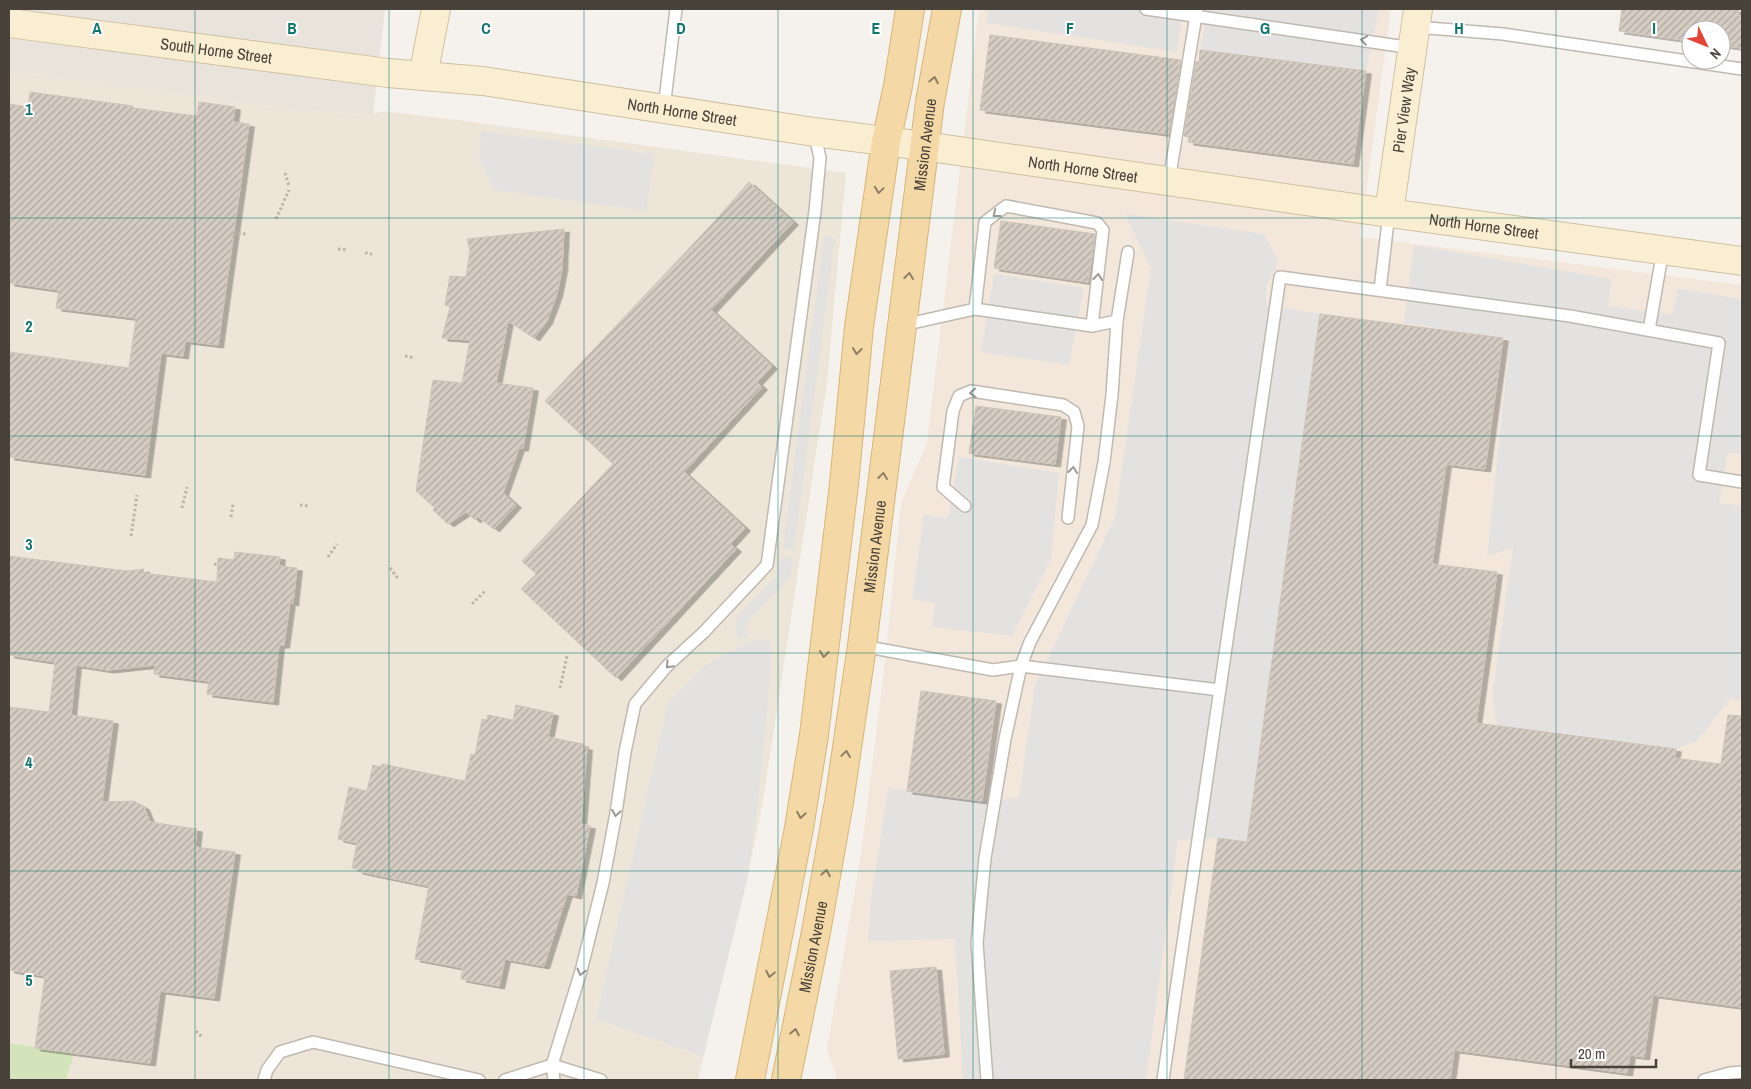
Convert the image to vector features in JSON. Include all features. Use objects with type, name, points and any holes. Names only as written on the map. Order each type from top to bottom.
[{"type":"main road","points":[[750,1080],[814,735],[844,484],[859,327],[886,142],[898,86],[910,9]]},
{"type":"main road","name":"Mission Avenue","points":[[786,1080],[816,932],[839,802],[862,646],[930,102],[948,9]]},
{"type":"main road","points":[[844,484],[855,528],[844,632],[850,642],[862,646]]},
{"type":"street","points":[[422,76],[436,9]]},
{"type":"street","name":"South Horne Street","points":[[9,23],[422,76]]},
{"type":"street","name":"Pier View Way","points":[[1389,213],[1416,28]]},
{"type":"street","name":"North Horne Street","points":[[422,76],[483,81],[814,132],[1389,213],[1742,260]]},
{"type":"lane","points":[[664,108],[676,9]]},
{"type":"lane","points":[[1146,9],[1503,34],[1742,69]]},
{"type":"lane","points":[[1169,181],[1197,12]]},
{"type":"lane","points":[[554,1080],[552,1065],[582,972],[603,883],[616,813],[624,752],[635,704],[667,666],[704,632],[768,565],[815,211],[820,158],[814,132]]},
{"type":"lane","points":[[975,309],[985,222],[1006,206],[1097,222],[1104,230],[1092,326]]},
{"type":"lane","points":[[1380,290],[1389,213]]},
{"type":"lane","points":[[1649,330],[1663,250]]},
{"type":"lane","points":[[987,1080],[977,942],[985,858],[1005,739],[1021,666],[1030,642],[1092,525],[1104,462],[1112,395],[1117,321],[1128,252]]},
{"type":"lane","points":[[1163,1080],[1280,277],[1570,316],[1719,343],[1699,475],[1742,482]]},
{"type":"lane","points":[[903,325],[975,309],[1092,326],[1117,321]]},
{"type":"lane","points":[[965,506],[943,487],[953,411],[959,396],[971,392],[1063,405],[1074,412],[1078,426],[1068,518]]},
{"type":"lane","points":[[862,646],[993,670],[1021,666],[1220,690]]},
{"type":"lane","points":[[264,1080],[266,1070],[280,1052],[313,1042],[480,1080]]},
{"type":"lane","points":[[505,1080],[552,1065],[601,1080]]},
{"type":"lane","points":[[1704,1080],[1742,1072]]},
{"type":"path","points":[[276,219],[289,188],[285,172]]},
{"type":"path","points":[[233,238],[233,233],[247,234]]},
{"type":"path","points":[[338,249],[348,250]]},
{"type":"path","points":[[365,253],[372,254]]},
{"type":"path","points":[[405,356],[415,358]]},
{"type":"path","points":[[182,508],[187,487]]},
{"type":"path","points":[[131,536],[137,495]]},
{"type":"path","points":[[231,517],[233,504]]},
{"type":"path","points":[[300,505],[309,506]]},
{"type":"path","points":[[328,557],[337,544]]},
{"type":"path","points":[[390,568],[399,580]]},
{"type":"path","points":[[472,604],[485,591]]},
{"type":"path","points":[[560,688],[567,656]]},
{"type":"path","points":[[196,1031],[203,1038]]},
{"type":"shaded area","points":[[9,9],[385,9],[373,114],[308,111],[9,70]]},
{"type":"shaded area","points":[[979,9],[1391,9],[1360,237],[1742,285],[1742,1080],[837,1080],[827,1048],[860,861],[883,679],[901,503],[927,443]]},
{"type":"shaded area","points":[[988,9],[1183,9],[1177,52],[986,23]]},
{"type":"shaded area","points":[[1208,9],[1379,9],[1366,71],[1200,50]]},
{"type":"shaded area","points":[[9,70],[308,111],[373,114],[383,111],[465,121],[846,173],[827,382],[763,801],[747,880],[698,1080],[9,1080]]},
{"type":"shaded area","points":[[481,131],[654,154],[646,211],[495,190],[479,160]]},
{"type":"shaded area","points":[[1125,214],[1264,234],[1279,262],[1266,286],[1266,305],[1320,314],[1247,842],[1218,838],[1178,840],[1146,1080],[963,1080],[955,939],[868,941],[871,900],[888,788],[982,801],[1019,798],[1035,686],[1115,517],[1151,268]]},
{"type":"shaded area","points":[[824,236],[835,238],[794,550],[783,548]]},
{"type":"shaded area","points":[[1414,245],[1612,279],[1608,306],[1673,315],[1678,289],[1742,299],[1742,454],[1727,453],[1719,503],[1742,506],[1742,700],[1730,699],[1697,741],[1676,749],[1497,726],[1492,697],[1513,548],[1487,556],[1510,339],[1404,323]]},
{"type":"shaded area","points":[[994,274],[1084,288],[1069,365],[981,352]]},
{"type":"shaded area","points":[[959,457],[1059,473],[1051,559],[1012,636],[932,627],[935,603],[912,599],[924,515],[948,519]]},
{"type":"shaded area","points":[[782,556],[793,558],[791,576],[747,623],[748,637],[737,639],[735,621],[739,614],[777,576]]},
{"type":"shaded area","points":[[770,639],[771,671],[759,794],[747,880],[703,1056],[596,1019],[668,703],[706,665],[750,641]]},
{"type":"green space","points":[[9,1043],[74,1053],[66,1080],[9,1080]]},
{"type":"building","points":[[1622,9],[1739,9],[1738,16],[1742,16],[1742,48],[1731,46],[1731,20],[1681,20],[1681,40],[1619,31]]},
{"type":"building","points":[[990,35],[1181,60],[1169,134],[980,110]]},
{"type":"building","points":[[1200,50],[1366,71],[1353,164],[1188,142],[1189,137],[1184,136],[1196,62],[1199,62]]},
{"type":"building","points":[[30,92],[197,116],[199,102],[235,107],[233,122],[249,124],[218,345],[185,341],[183,356],[161,353],[145,475],[9,457],[9,352],[129,368],[136,318],[56,308],[59,290],[9,283],[9,104],[28,107]]},
{"type":"building","points":[[749,182],[793,222],[711,310],[772,366],[757,382],[762,387],[684,472],[745,528],[730,544],[736,549],[616,678],[521,589],[536,574],[522,561],[613,464],[545,401],[713,223]]},
{"type":"building","points":[[1001,221],[1095,234],[1088,282],[994,268]]},
{"type":"building","points":[[564,229],[562,269],[557,294],[547,321],[534,338],[508,321],[496,383],[533,388],[523,448],[519,448],[503,493],[516,505],[494,529],[478,517],[475,520],[466,512],[448,524],[433,510],[435,508],[416,491],[433,380],[462,383],[470,340],[442,338],[450,307],[445,305],[450,276],[466,277],[470,250],[467,239]]},
{"type":"building","points":[[1320,314],[1503,338],[1485,469],[1446,464],[1432,564],[1497,572],[1476,723],[1676,749],[1674,758],[1721,764],[1728,715],[1742,716],[1742,1007],[1653,995],[1644,1057],[1630,1055],[1627,1073],[1454,1050],[1450,1080],[1184,1080],[1218,838],[1247,842]]},
{"type":"building","points":[[976,406],[1061,417],[1055,464],[969,453]]},
{"type":"building","points":[[235,552],[280,557],[279,566],[297,568],[293,603],[290,602],[284,645],[279,645],[273,702],[207,694],[209,681],[154,674],[155,665],[108,670],[76,665],[71,715],[113,721],[102,802],[134,801],[144,807],[150,822],[197,829],[195,847],[235,852],[214,998],[160,991],[150,1063],[35,1048],[45,976],[9,970],[9,707],[49,712],[55,662],[9,655],[9,556],[126,571],[144,569],[143,573],[217,582],[218,558],[234,560]]},
{"type":"building","points":[[921,691],[996,701],[982,801],[907,791]]},
{"type":"building","points":[[516,705],[553,713],[548,737],[583,744],[583,747],[587,747],[581,824],[590,826],[576,896],[567,894],[544,966],[505,959],[499,986],[461,979],[463,968],[415,959],[429,886],[357,871],[358,869],[352,868],[357,843],[338,839],[349,787],[367,791],[373,765],[381,767],[382,764],[465,781],[471,754],[475,755],[482,719],[487,720],[488,715],[513,720]]},
{"type":"building","points":[[936,967],[944,1054],[898,1059],[890,971]]}]
